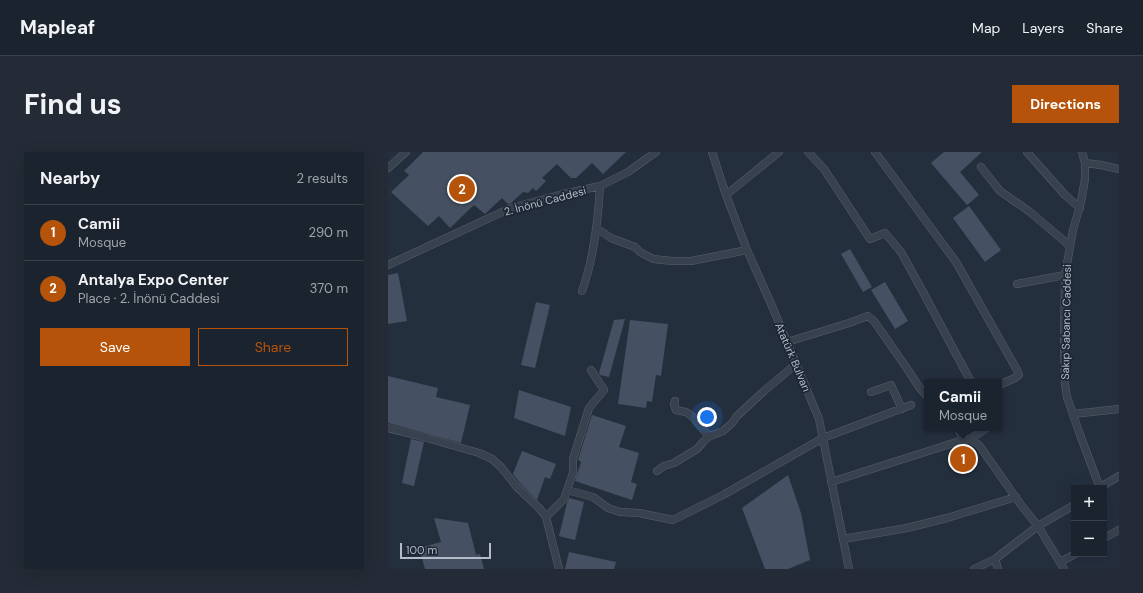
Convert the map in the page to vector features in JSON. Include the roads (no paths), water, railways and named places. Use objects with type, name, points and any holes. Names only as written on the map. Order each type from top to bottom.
[{"type":"street","points":[[388,168],[406,152]]},
{"type":"street","name":"2. İnönü Caddesi","points":[[388,265],[511,208],[600,186],[628,172],[656,152]]},
{"type":"street","name":"Atatürk Bulvarı","points":[[712,152],[726,195],[747,250],[819,419],[849,569]]},
{"type":"street","points":[[726,195],[779,152]]},
{"type":"street","points":[[808,152],[824,169],[870,239],[885,233],[901,252],[969,379]]},
{"type":"street","points":[[875,152],[913,206],[956,262],[1017,370],[1019,375],[1002,384]]},
{"type":"street","points":[[1027,152],[1065,195],[1080,208]]},
{"type":"street","name":"Sakıp Sabancı Caddesi","points":[[1082,152],[1085,163],[1085,179],[1080,208],[1073,230],[1066,275],[1065,384],[1067,397],[1098,485]]},
{"type":"street","points":[[1085,163],[1119,169]]},
{"type":"street","points":[[981,167],[1000,191],[1030,212],[1070,246]]},
{"type":"street","points":[[582,291],[589,270],[598,213],[600,186]]},
{"type":"street","points":[[596,228],[611,238],[635,247],[640,252],[653,259],[691,261],[747,250]]},
{"type":"street","points":[[1017,284],[1066,275]]},
{"type":"street","points":[[787,342],[868,316],[874,321],[924,393]]},
{"type":"street","points":[[657,471],[697,448],[710,436],[723,431],[764,391],[796,364]]},
{"type":"street","points":[[546,517],[564,499],[573,473],[573,459],[589,408],[604,390],[591,370]]},
{"type":"street","points":[[871,392],[891,385],[902,409]]},
{"type":"street","points":[[675,402],[674,405],[676,410],[688,413],[694,418],[704,432],[710,436]]},
{"type":"street","points":[[567,490],[593,497],[608,508],[620,512],[639,513],[673,520],[723,495],[823,438],[912,405]]},
{"type":"street","points":[[1073,414],[1119,409]]},
{"type":"street","points":[[388,428],[478,453],[492,459],[546,517],[558,569]]},
{"type":"street","points":[[960,431],[966,439],[979,445],[1038,526],[1062,566],[1072,557]]},
{"type":"street","points":[[831,482],[966,439],[981,431]]},
{"type":"street","points":[[1104,485],[1119,476]]},
{"type":"street","points":[[843,539],[906,528],[948,518],[1016,497]]},
{"type":"street","points":[[974,569],[995,559],[1038,526],[1071,507]]},
{"type":"street","points":[[1107,536],[1119,530]]},
{"type":"street","points":[[995,559],[998,569]]},
{"type":"place","name":"Antalya Expo Center","points":[[462,189]]},
{"type":"place","name":"Camii","points":[[963,459]]}]
